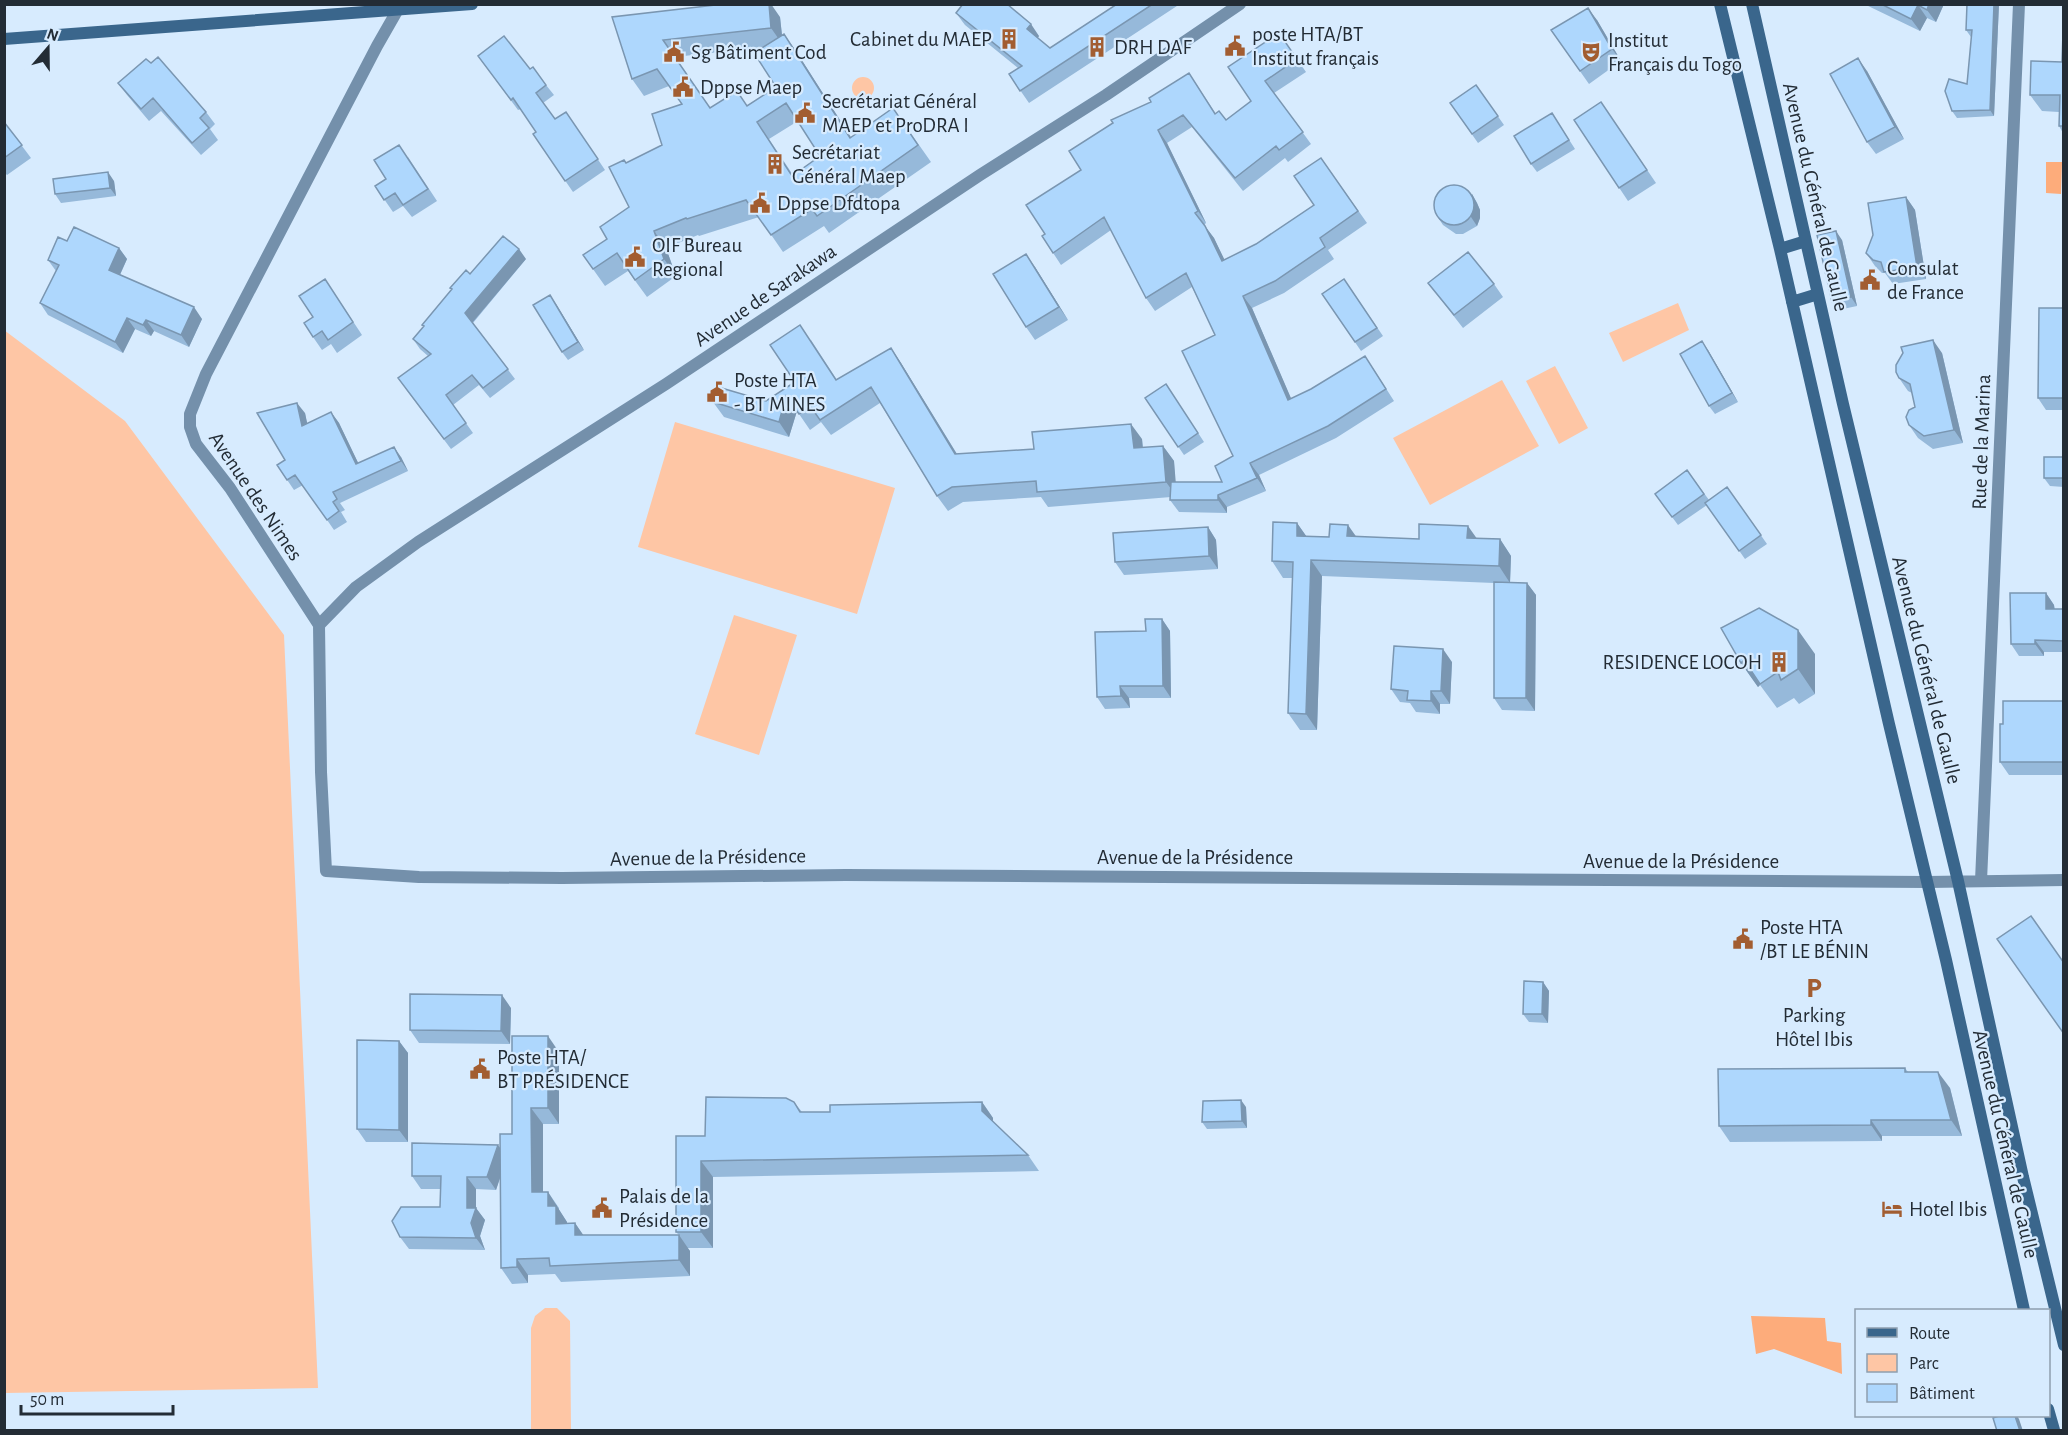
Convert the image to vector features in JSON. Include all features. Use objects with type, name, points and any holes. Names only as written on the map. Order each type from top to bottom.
[{"type":"street","points":[[4,39],[472,4]]},
{"type":"street","name":"Avenue de Sarakawa","points":[[319,626],[356,587],[418,542],[666,384],[980,175],[1106,95],[1240,4]]},
{"type":"street","name":"Avenue du Général de Gaulle","points":[[1720,4],[1780,249],[2024,1309]]},
{"type":"street","name":"Avenue du Général de Gaulle","points":[[1752,4],[1818,294],[1958,881],[2023,1178],[2064,1345]]},
{"type":"street","name":"Rue de la Marina","points":[[1981,881],[2019,4]]},
{"type":"street","name":"Avenue des Nimes","points":[[319,626],[230,488],[196,444],[190,427],[190,414],[216,353],[377,46],[400,8]]},
{"type":"street","points":[[1780,249],[1806,241]]},
{"type":"street","points":[[1792,302],[1818,294]]},
{"type":"street","name":"Avenue de la Présidence","points":[[319,626],[321,772],[326,871],[419,877],[562,878],[858,875],[1927,882],[2064,880]]},
{"type":"street","points":[[2050,1413],[2054,1431]]},
{"type":"green space","points":[[863,77],[871,80],[874,88],[871,96],[863,99],[855,96],[852,88],[855,80]]},
{"type":"green space","points":[[1678,303],[1689,330],[1623,362],[1609,333]]},
{"type":"green space","points":[[4,330],[125,421],[284,635],[318,1388],[5,1393]]},
{"type":"green space","points":[[1555,366],[1588,428],[1559,444],[1526,381]]},
{"type":"green space","points":[[1502,380],[1539,446],[1430,505],[1393,438]]},
{"type":"green space","points":[[675,422],[895,488],[857,614],[638,547]]},
{"type":"green space","points":[[734,615],[797,635],[759,755],[695,734]]},
{"type":"green space","points":[[545,1308],[557,1308],[570,1321],[571,1430],[531,1430],[531,1328],[535,1316]]},
{"type":"shaded area","points":[[2046,162],[2062,162],[2061,194],[2046,193]]},
{"type":"shaded area","points":[[1751,1316],[1825,1318],[1827,1341],[1841,1343],[1842,1374],[1774,1349],[1756,1354]]},
{"type":"building","points":[[724,4],[769,4],[771,28],[663,40],[710,108],[737,91],[747,106],[776,87],[754,53],[784,34],[850,138],[893,108],[918,145],[817,216],[812,209],[771,235],[746,200],[686,218],[654,231],[664,259],[635,280],[617,253],[593,269],[583,255],[607,239],[600,227],[629,207],[609,167],[624,160],[626,163],[662,145],[652,114],[682,104],[657,69],[632,79],[612,17]],"holes":[[[786,103],[820,156],[792,176],[757,122]]]},
{"type":"building","points":[[963,4],[1007,4],[1031,24],[1027,29],[1050,48],[1117,4],[1153,4],[1020,91],[1009,74],[1022,66],[956,13]]},
{"type":"building","points":[[1881,4],[1929,4],[1927,10],[1918,5],[1911,19]]},
{"type":"building","points":[[1967,4],[1994,4],[1990,110],[1952,111],[1945,91],[1949,79],[1967,84],[1972,30],[1966,30]]},
{"type":"building","name":"Institut Français du Togo","points":[[1588,8],[1612,49],[1580,71],[1551,30]]},
{"type":"building","points":[[1279,33],[1297,59],[1265,81],[1303,132],[1279,150],[1276,146],[1235,178],[1183,115],[1158,130],[1198,211],[1195,213],[1205,226],[1222,261],[1256,244],[1314,205],[1294,176],[1321,158],[1358,211],[1320,238],[1325,247],[1275,281],[1243,296],[1288,400],[1311,389],[1365,356],[1386,389],[1328,426],[1250,463],[1257,478],[1218,495],[1218,500],[1170,500],[1171,482],[1222,482],[1215,466],[1233,456],[1182,351],[1215,335],[1186,273],[1146,298],[1104,217],[1053,253],[1042,236],[1045,234],[1026,205],[1081,170],[1069,151],[1113,123],[1111,120],[1151,102],[1149,98],[1189,73],[1215,114],[1219,111],[1226,120],[1251,101],[1228,67]]},
{"type":"building","points":[[2063,33],[2064,139],[2063,126],[2059,126],[2060,95],[2030,95],[2031,61],[2062,62]]},
{"type":"building","points":[[504,36],[530,69],[533,67],[546,85],[536,93],[555,119],[566,112],[598,159],[565,181],[533,134],[536,132],[513,98],[511,100],[478,56]]},
{"type":"building","points":[[158,57],[206,112],[200,118],[209,128],[192,143],[153,98],[141,109],[118,83],[146,59],[151,63]]},
{"type":"building","points":[[1858,58],[1895,127],[1867,142],[1830,74]]},
{"type":"building","points":[[1476,85],[1498,116],[1472,134],[1450,103]]},
{"type":"building","points":[[1601,102],[1647,170],[1619,188],[1574,120]]},
{"type":"building","points":[[1552,113],[1569,140],[1531,164],[1514,136]]},
{"type":"building","points":[[4,122],[22,145],[4,158]]},
{"type":"building","points":[[399,145],[428,189],[403,205],[395,193],[384,200],[375,186],[386,179],[374,160]]},
{"type":"building","points":[[108,172],[110,188],[55,194],[53,179]]},
{"type":"building","points":[[1454,185],[1462,186],[1468,191],[1473,197],[1473,213],[1468,219],[1462,224],[1454,225],[1446,224],[1440,219],[1435,213],[1434,205],[1435,197],[1440,191],[1446,186]]},
{"type":"building","points":[[1906,197],[1917,267],[1884,272],[1881,262],[1873,260],[1866,253],[1873,235],[1868,203]]},
{"type":"building","points":[[74,227],[119,248],[109,270],[194,307],[181,335],[146,320],[143,325],[127,318],[115,342],[40,303],[59,265],[48,260],[58,237],[67,241]]},
{"type":"building","points":[[1836,231],[1851,297],[1832,302],[1817,235]]},
{"type":"building","points":[[503,236],[519,249],[465,313],[508,369],[483,388],[472,375],[446,395],[466,423],[444,439],[398,378],[431,354],[413,339],[452,289],[450,288],[466,270],[470,274]]},
{"type":"building","points":[[1468,252],[1494,284],[1454,315],[1428,283]]},
{"type":"building","points":[[1026,254],[1059,307],[1026,327],[993,274]]},
{"type":"building","points":[[325,279],[353,322],[328,340],[322,331],[313,337],[304,323],[313,317],[299,296]]},
{"type":"building","points":[[1344,279],[1377,328],[1355,342],[1322,294]]},
{"type":"building","points":[[550,295],[578,342],[562,352],[533,305]]},
{"type":"building","points":[[2039,308],[2064,308],[2064,398],[2038,398]]},
{"type":"building","points":[[800,325],[836,380],[891,348],[955,454],[1034,449],[1032,432],[1131,424],[1134,448],[1163,446],[1166,482],[1037,492],[1036,481],[952,487],[937,496],[871,387],[820,420],[811,407],[799,414],[786,396],[779,422],[713,402],[718,387],[766,401],[795,382],[770,345]]},
{"type":"building","points":[[1933,340],[1954,430],[1924,436],[1909,425],[1906,417],[1909,410],[1915,407],[1910,384],[1899,378],[1896,365],[1903,353],[1901,347]]},
{"type":"building","points":[[1702,341],[1732,393],[1709,406],[1680,354]]},
{"type":"building","points":[[1166,384],[1198,433],[1178,447],[1145,398]]},
{"type":"building","points":[[297,403],[302,426],[331,412],[356,464],[394,447],[401,461],[333,492],[337,499],[333,502],[339,511],[327,520],[295,475],[287,480],[277,465],[285,460],[257,413]]},
{"type":"building","points":[[2044,457],[2064,457],[2064,478],[2044,478]]},
{"type":"building","points":[[1687,470],[1704,494],[1672,517],[1655,494]]},
{"type":"building","points":[[1727,487],[1761,535],[1739,551],[1705,503]]},
{"type":"building","points":[[1273,522],[1297,523],[1297,536],[1329,537],[1330,524],[1348,525],[1347,536],[1419,539],[1419,524],[1468,526],[1467,538],[1500,539],[1499,566],[1311,560],[1306,714],[1288,713],[1293,562],[1272,561]]},
{"type":"building","points":[[1208,527],[1209,556],[1115,562],[1113,533]]},
{"type":"building","points":[[1494,582],[1527,583],[1526,698],[1494,698]]},
{"type":"building","points":[[2010,593],[2046,593],[2046,609],[2064,609],[2064,641],[2035,640],[2035,644],[2011,644]]},
{"type":"building","points":[[1759,608],[1798,630],[1798,669],[1781,680],[1778,672],[1760,684],[1744,660],[1741,663],[1721,628]]},
{"type":"building","points":[[1145,619],[1162,619],[1163,686],[1120,686],[1121,696],[1097,697],[1095,632],[1146,631]]},
{"type":"building","points":[[1394,646],[1443,649],[1441,691],[1431,691],[1431,701],[1407,700],[1408,691],[1391,689]]},
{"type":"building","points":[[2003,701],[2064,701],[2064,762],[2000,762],[2000,724],[2003,724]]},
{"type":"building","points":[[2031,916],[2064,963],[2064,1034],[1997,939]]},
{"type":"building","points":[[1524,981],[1543,982],[1542,1014],[1523,1014]]},
{"type":"building","points":[[410,994],[502,995],[501,1031],[410,1030]]},
{"type":"building","points":[[512,1036],[548,1036],[548,1108],[531,1108],[532,1192],[548,1192],[548,1206],[556,1206],[556,1224],[575,1223],[575,1235],[679,1235],[679,1260],[550,1266],[549,1258],[517,1259],[517,1267],[501,1268],[500,1134],[512,1134]]},
{"type":"building","points":[[357,1040],[399,1041],[399,1130],[357,1129]]},
{"type":"building","points":[[1905,1068],[1905,1072],[1938,1072],[1951,1120],[1871,1120],[1871,1125],[1719,1126],[1718,1069]]},
{"type":"building","points":[[706,1097],[786,1098],[794,1102],[800,1112],[830,1112],[830,1105],[982,1102],[982,1111],[1028,1155],[701,1161],[701,1232],[676,1232],[676,1136],[705,1136]]},
{"type":"building","points":[[1241,1100],[1242,1121],[1202,1122],[1203,1101]]},
{"type":"building","points":[[412,1143],[498,1145],[487,1177],[467,1177],[467,1208],[476,1208],[471,1223],[476,1238],[400,1237],[392,1221],[401,1207],[440,1207],[441,1176],[412,1176]]},
{"type":"building","points":[[2015,1417],[2020,1431],[1997,1431],[1993,1418]]},
{"type":"place","name":"Cabinet du MAEP","points":[[1009,39]]},
{"type":"place","name":"poste HTA/BT Institut français","points":[[1235,46]]},
{"type":"place","name":"DRH DAF","points":[[1097,47]]},
{"type":"place","name":"Sg Bâtiment Cod","points":[[674,52]]},
{"type":"place","name":"Institut Français du Togo","points":[[1591,52]]},
{"type":"place","name":"Dppse Maep","points":[[683,87]]},
{"type":"place","name":"Secrétariat Général MAEP et ProDRA I","points":[[805,113]]},
{"type":"place","name":"Secrétariat Général Maep","points":[[775,164]]},
{"type":"place","name":"Dppse Dfdtopa","points":[[760,203]]},
{"type":"place","name":"OIF Bureau Regional","points":[[635,257]]},
{"type":"place","name":"Consulat de France","points":[[1870,280]]},
{"type":"place","name":"Poste HTA - BT MINES","points":[[717,392]]},
{"type":"place","name":"RESIDENCE LOCOH","points":[[1779,662]]},
{"type":"place","name":"Poste HTA /BT LE BÉNIN","points":[[1743,939]]},
{"type":"place","name":"Parking Hôtel Ibis","points":[[1814,988]]},
{"type":"place","name":"Poste HTA/ BT PRÉSIDENCE","points":[[480,1069]]},
{"type":"place","name":"Palais de la Présidence","points":[[602,1208]]},
{"type":"place","name":"Hotel Ibis","points":[[1892,1209]]}]
